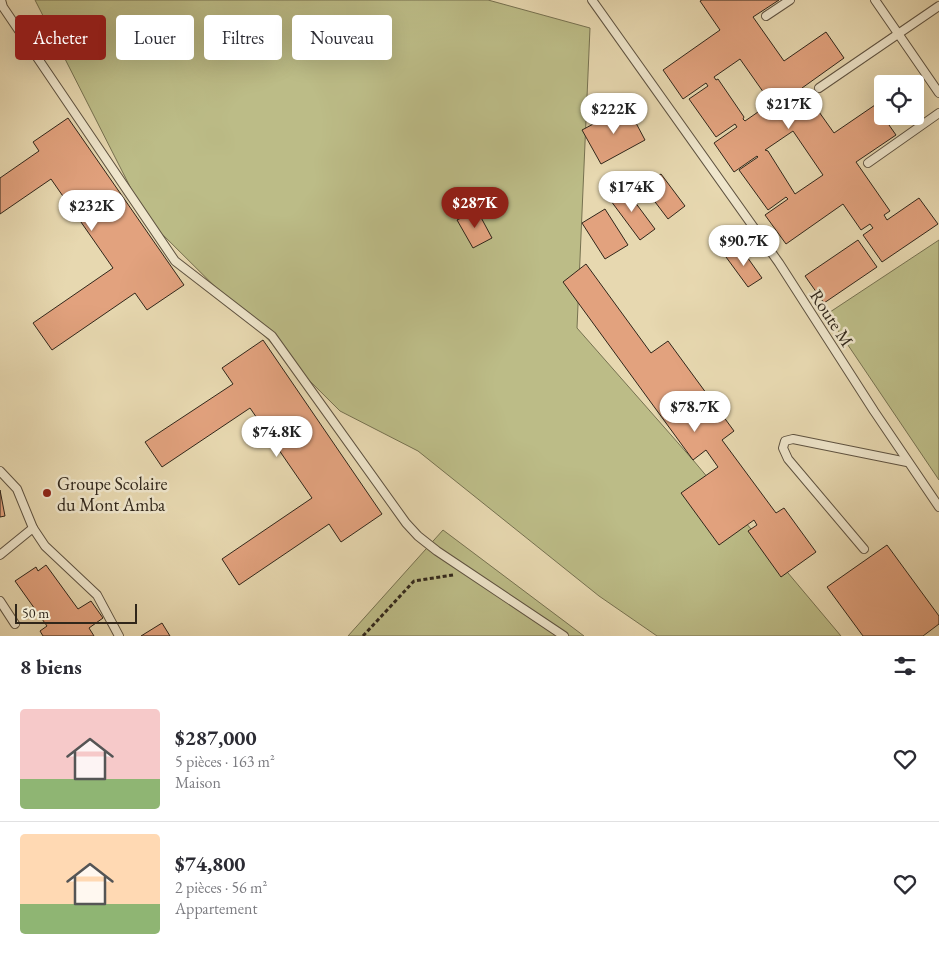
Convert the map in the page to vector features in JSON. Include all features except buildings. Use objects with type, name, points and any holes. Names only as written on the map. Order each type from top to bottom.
[{"type":"lane","points":[[1,0],[3,7],[175,261],[272,336],[418,536],[564,636]]},
{"type":"lane","name":"Route M","points":[[592,0],[779,263],[908,462],[939,506]]},
{"type":"lane","points":[[766,16],[790,0]]},
{"type":"lane","points":[[875,0],[939,92]]},
{"type":"lane","points":[[819,88],[939,6]]},
{"type":"lane","points":[[868,163],[939,113]]},
{"type":"lane","points":[[864,549],[788,460],[783,448],[785,441],[793,439],[908,462]]},
{"type":"lane","points":[[0,471],[17,488],[33,528],[46,546],[97,595],[119,636]]},
{"type":"lane","points":[[0,555],[33,528]]},
{"type":"lane","points":[[0,601],[15,624]]},
{"type":"path","points":[[363,636],[414,581],[468,572]]},
{"type":"green space","points":[[35,0],[488,0],[590,28],[577,328],[693,460],[841,636],[657,636],[599,596],[418,451],[340,411],[146,218],[66,60],[106,60],[106,15],[43,15]]},
{"type":"green space","points":[[939,240],[939,480],[827,314]]},
{"type":"green space","points":[[443,530],[584,636],[348,636]]},
{"type":"place","name":"Groupe Scolaire du Mont Amba","points":[[47,493]]}]
